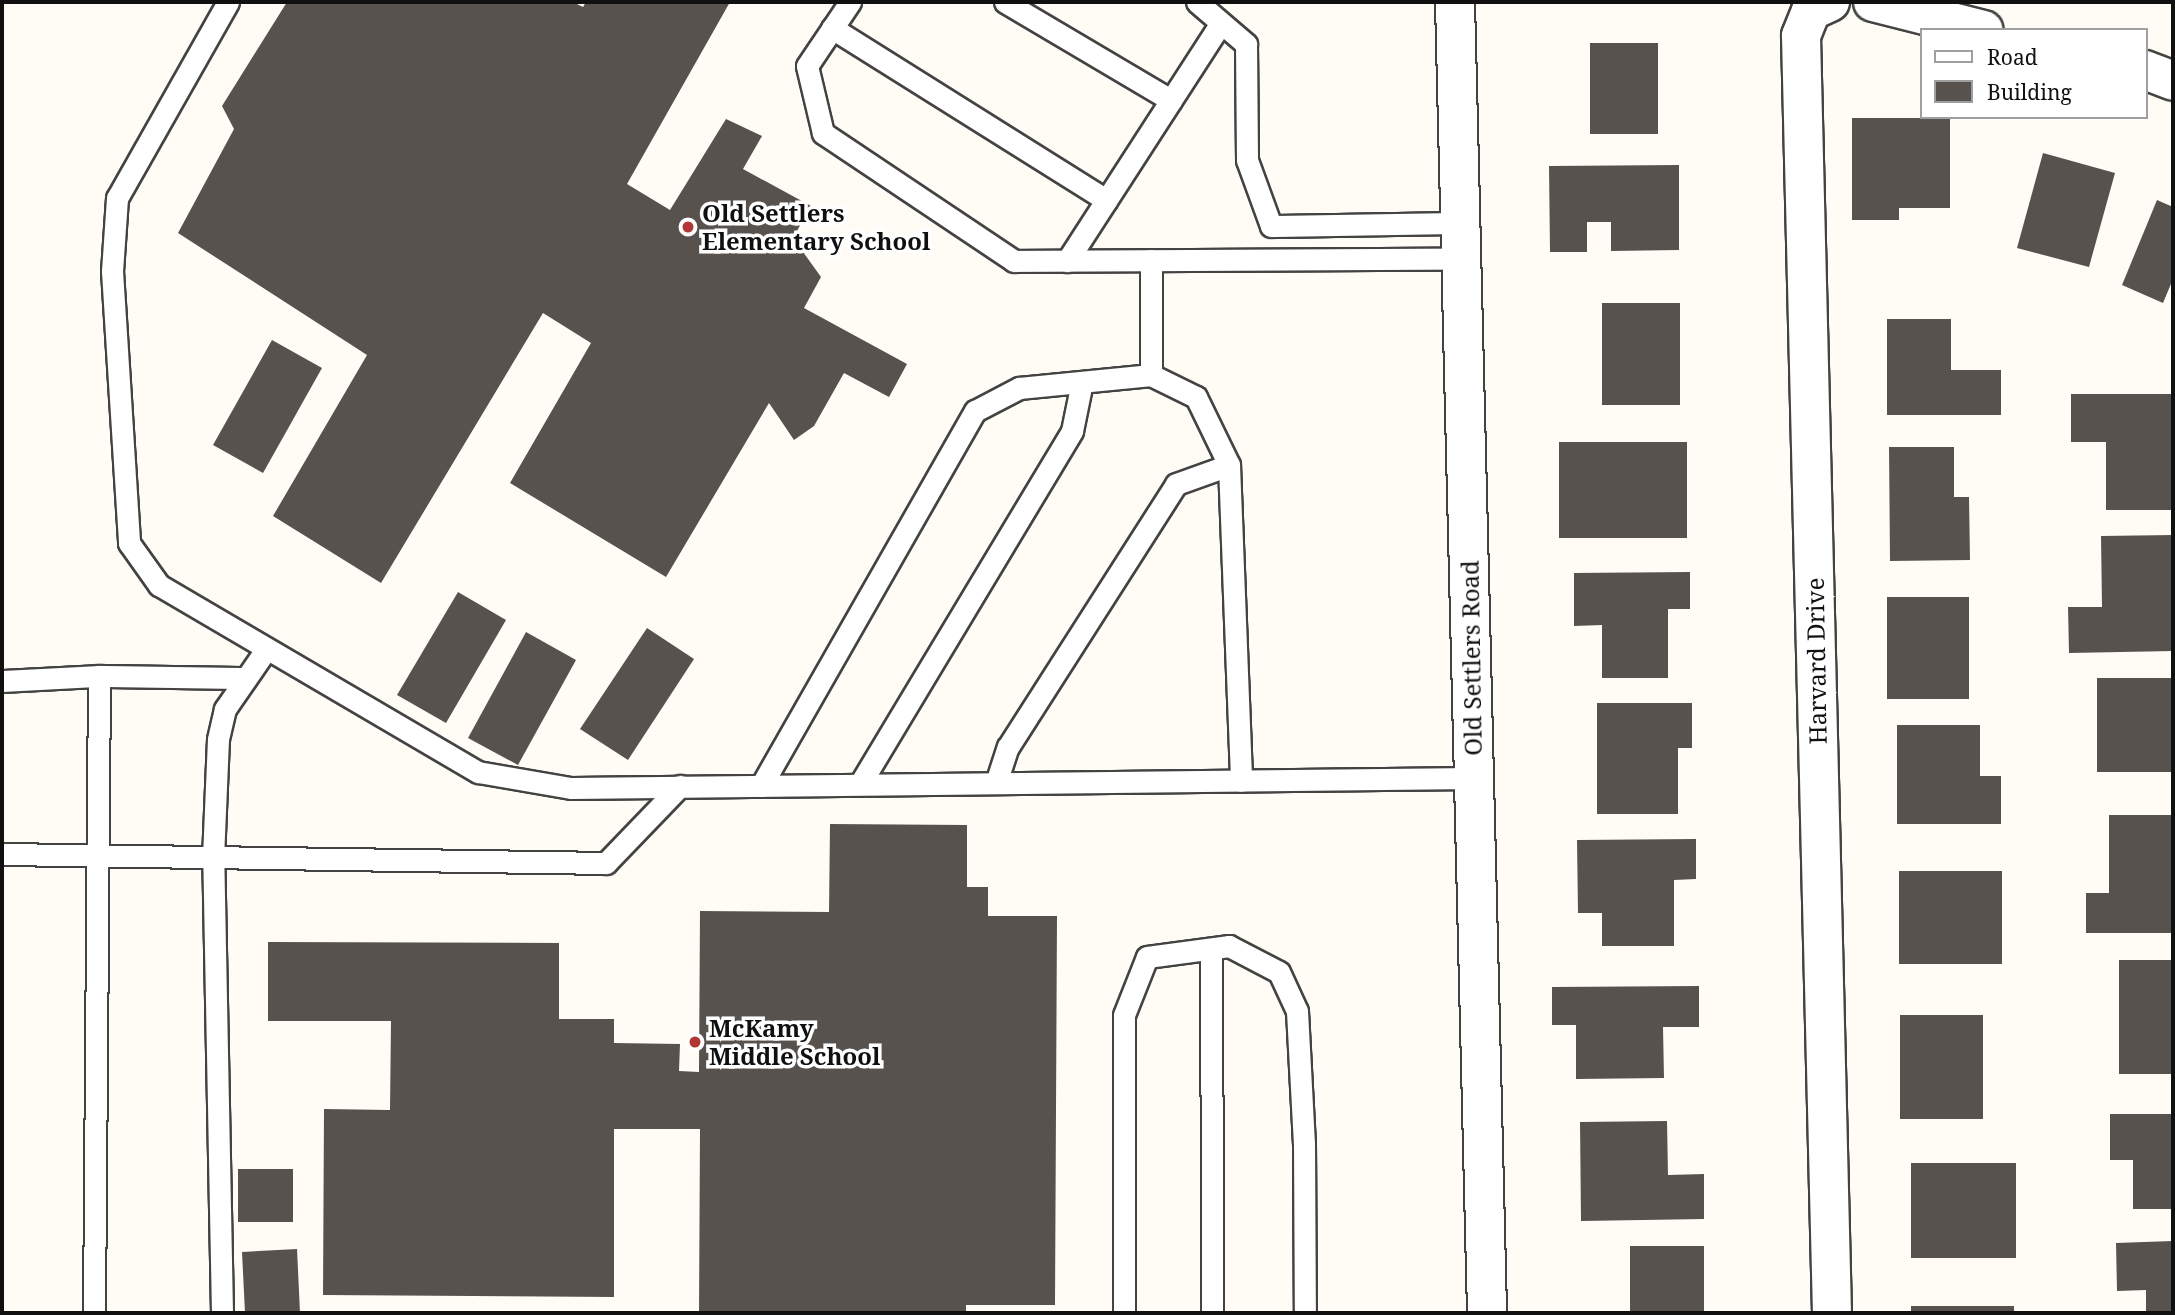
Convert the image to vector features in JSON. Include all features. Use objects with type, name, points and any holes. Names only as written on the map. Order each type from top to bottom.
[{"type":"street","name":"Old Settlers Road","points":[[1455,2],[1487,1313]]},
{"type":"street","points":[[1873,2],[1976,28]]},
{"type":"street","name":"Harvard Drive","points":[[1821,6],[1801,37],[1832,1313]]},
{"type":"street","points":[[2147,71],[2173,81]]},
{"type":"lane","points":[[228,2],[117,198],[113,285],[129,543],[159,585],[265,651],[478,772],[571,788],[1474,778]]},
{"type":"lane","points":[[850,2],[807,66],[823,133],[1014,261],[1151,260],[1460,241]]},
{"type":"lane","points":[[1004,2],[1171,100]]},
{"type":"lane","points":[[1197,2],[1246,44],[1247,160],[1271,226],[1460,241]]},
{"type":"lane","points":[[1067,261],[1221,23]]},
{"type":"lane","points":[[832,28],[1106,200]]},
{"type":"lane","points":[[1151,260],[1151,375]]},
{"type":"lane","points":[[761,786],[975,411],[1018,388],[1151,375],[1196,397],[1229,464],[1241,781]]},
{"type":"lane","points":[[860,784],[1072,431],[1082,382]]},
{"type":"lane","points":[[996,783],[1008,747],[1176,484],[1229,464]]},
{"type":"lane","points":[[222,1313],[213,858],[218,739],[225,709],[265,651]]},
{"type":"lane","points":[[2,681],[99,676],[246,678]]},
{"type":"lane","points":[[94,1313],[99,676]]},
{"type":"lane","points":[[2,854],[607,863],[680,786]]},
{"type":"lane","points":[[1124,1313],[1124,1015],[1147,957],[1229,946],[1279,972],[1297,1011],[1304,1143],[1305,1313]]},
{"type":"lane","points":[[1211,949],[1212,1313]]},
{"type":"building","points":[[287,2],[573,2],[583,7],[586,2],[730,2],[627,184],[670,210],[726,119],[762,136],[743,169],[811,206],[793,238],[821,277],[804,308],[907,364],[889,397],[844,373],[814,426],[794,440],[769,403],[666,577],[510,483],[591,343],[543,313],[381,583],[273,516],[367,355],[178,233],[234,129],[222,106]]},
{"type":"building","points":[[1590,43],[1658,43],[1658,134],[1590,134]]},
{"type":"building","points":[[1852,118],[1950,119],[1950,208],[1899,208],[1899,220],[1852,220]]},
{"type":"building","points":[[2043,153],[2115,173],[2089,267],[2017,248]]},
{"type":"building","points":[[1679,165],[1679,250],[1611,251],[1611,222],[1587,222],[1587,252],[1550,252],[1549,166]]},
{"type":"building","points":[[2157,200],[2173,207],[2173,279],[2163,303],[2122,285]]},
{"type":"building","points":[[1602,303],[1680,303],[1680,405],[1602,405]]},
{"type":"building","points":[[1887,319],[1951,319],[1951,370],[2001,370],[2001,415],[1887,415]]},
{"type":"building","points":[[272,340],[322,368],[263,473],[213,445]]},
{"type":"building","points":[[2071,394],[2173,394],[2173,510],[2106,510],[2106,442],[2071,442]]},
{"type":"building","points":[[1559,442],[1687,442],[1687,538],[1559,538]]},
{"type":"building","points":[[1889,447],[1954,447],[1954,497],[1969,497],[1970,560],[1890,561]]},
{"type":"building","points":[[2173,535],[2173,651],[2069,653],[2068,607],[2102,607],[2101,536]]},
{"type":"building","points":[[1690,572],[1690,609],[1668,609],[1668,678],[1602,678],[1602,625],[1574,626],[1574,573]]},
{"type":"building","points":[[458,592],[506,620],[446,723],[397,695]]},
{"type":"building","points":[[1887,597],[1969,597],[1969,699],[1887,699]]},
{"type":"building","points":[[647,628],[694,659],[628,760],[580,729]]},
{"type":"building","points":[[526,632],[576,660],[518,765],[468,738]]},
{"type":"building","points":[[2097,678],[2173,678],[2173,772],[2097,772]]},
{"type":"building","points":[[1597,703],[1692,703],[1692,748],[1678,748],[1678,814],[1597,814]]},
{"type":"building","points":[[1897,725],[1980,725],[1980,776],[2001,776],[2001,824],[1897,824]]},
{"type":"building","points":[[2109,815],[2173,815],[2173,933],[2086,933],[2086,893],[2109,893]]},
{"type":"building","points":[[830,824],[967,825],[967,887],[988,887],[988,916],[1057,916],[1055,1305],[966,1305],[966,1313],[699,1313],[700,1129],[614,1129],[614,1297],[323,1295],[324,1109],[390,1110],[391,1021],[268,1021],[268,942],[559,943],[559,1019],[614,1019],[614,1043],[680,1044],[679,1071],[699,1072],[700,911],[829,912]]},
{"type":"building","points":[[1696,839],[1696,879],[1674,880],[1674,946],[1602,946],[1602,913],[1578,913],[1577,840]]},
{"type":"building","points":[[1899,871],[2002,871],[2002,964],[1899,964]]},
{"type":"building","points":[[2119,960],[2173,960],[2173,1074],[2119,1074]]},
{"type":"building","points":[[1699,986],[1699,1027],[1663,1027],[1664,1078],[1576,1079],[1576,1025],[1552,1025],[1552,987]]},
{"type":"building","points":[[1900,1015],[1983,1015],[1983,1119],[1900,1119]]},
{"type":"building","points":[[2110,1114],[2173,1114],[2173,1209],[2133,1209],[2133,1160],[2110,1160]]},
{"type":"building","points":[[1667,1121],[1668,1175],[1704,1174],[1704,1219],[1581,1221],[1580,1122]]},
{"type":"building","points":[[1911,1163],[2016,1163],[2016,1258],[1911,1258]]},
{"type":"building","points":[[238,1169],[293,1169],[293,1222],[238,1222]]},
{"type":"building","points":[[2173,1241],[2173,1313],[2146,1313],[2146,1290],[2117,1291],[2116,1243]]},
{"type":"building","points":[[1630,1246],[1704,1246],[1704,1313],[1630,1313]]},
{"type":"building","points":[[297,1249],[300,1313],[245,1313],[242,1252]]},
{"type":"building","points":[[1911,1306],[2014,1306],[2014,1313],[1911,1313]]},
{"type":"place","name":"Old Settlers Elementary School","points":[[688,227]]},
{"type":"place","name":"McKamy Middle School","points":[[695,1042]]}]
